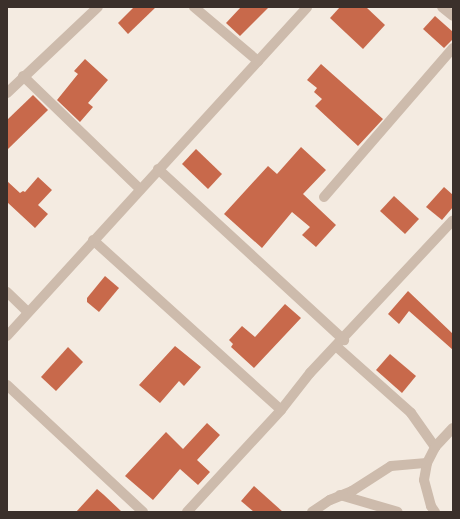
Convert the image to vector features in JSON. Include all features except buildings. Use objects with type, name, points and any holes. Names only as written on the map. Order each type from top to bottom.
[{"type":"street","points":[[7,93],[23,76],[98,7]]},
{"type":"street","points":[[194,7],[258,61]]},
{"type":"street","points":[[7,336],[307,7]]},
{"type":"street","points":[[442,7],[453,16]]},
{"type":"street","points":[[324,197],[453,48]]},
{"type":"street","points":[[23,76],[140,189]]},
{"type":"street","points":[[158,169],[411,413],[435,447]]},
{"type":"street","points":[[191,510],[281,410],[310,373],[340,343],[453,220]]},
{"type":"street","points":[[94,240],[281,410]]},
{"type":"street","points":[[7,292],[28,312]]},
{"type":"street","points":[[7,385],[143,512]]},
{"type":"street","points":[[435,512],[431,506],[424,480],[427,463],[435,447],[453,428]]},
{"type":"street","points":[[312,512],[340,495],[352,491],[391,466],[427,463]]},
{"type":"street","points":[[340,495],[398,512]]}]
